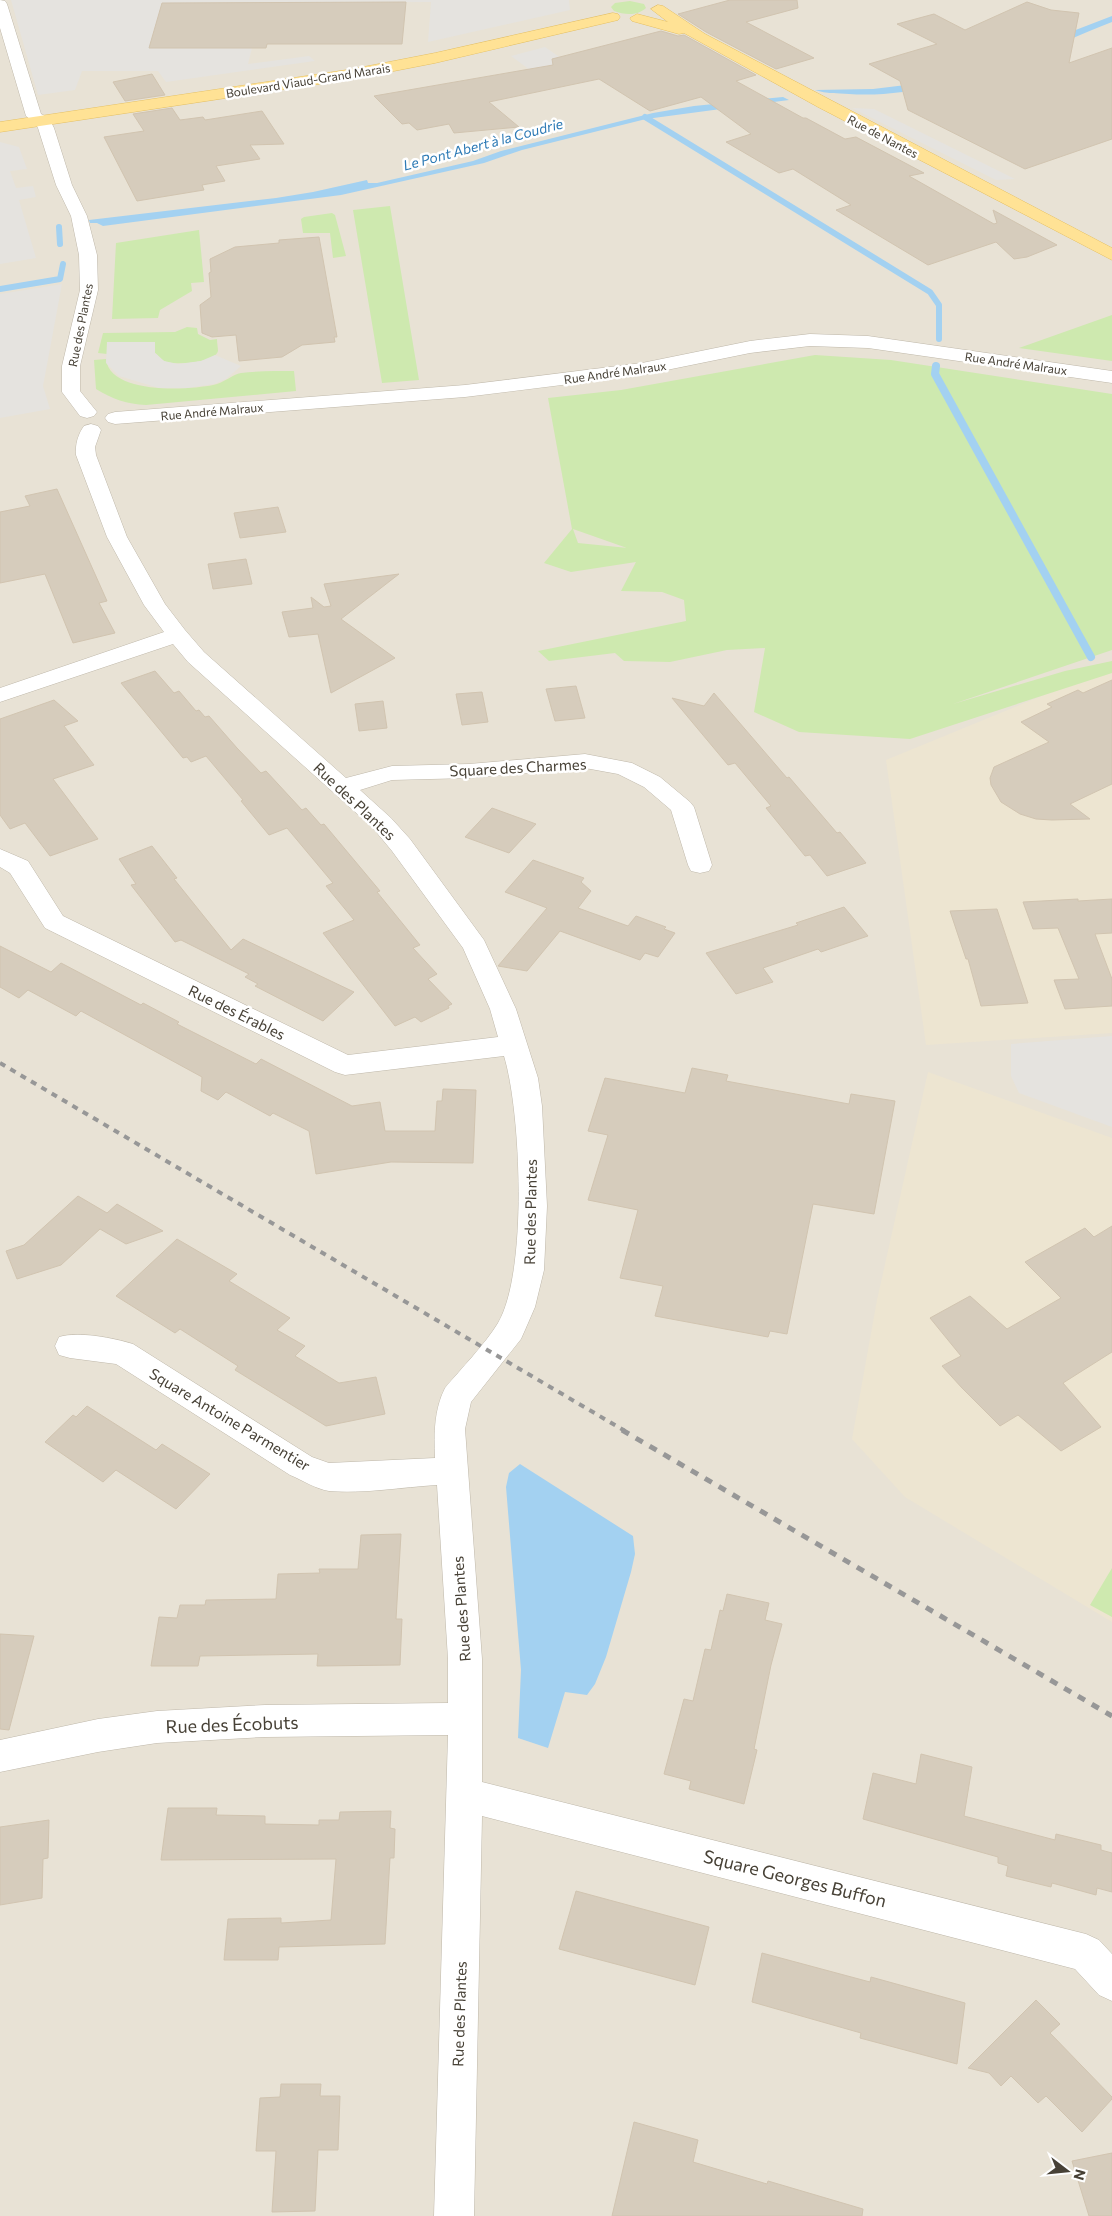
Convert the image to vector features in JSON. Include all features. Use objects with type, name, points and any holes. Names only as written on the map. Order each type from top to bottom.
[{"type":"main road","points":[[637,18],[651,15],[660,3]]},
{"type":"main road","name":"Rue de Nantes","points":[[660,3],[700,37],[1112,254]]},
{"type":"main road","name":"Boulevard Viaud-Grand Marais","points":[[0,127],[38,119],[348,69],[523,32],[598,7],[613,17]]},
{"type":"main road","points":[[613,17],[637,18],[700,37]]},
{"type":"main road","name":"Boulevard Viaud-Grand Marais","points":[[0,121],[38,119],[353,74],[435,58],[613,17]]},
{"type":"street","name":"Rue des Plantes","points":[[0,4],[38,119],[64,185],[79,216],[88,255],[90,270],[89,290],[73,357],[71,392],[89,421],[85,447],[86,455],[117,537],[155,605],[196,657],[344,788],[382,823],[401,844],[475,946],[500,1001],[515,1045],[525,1087],[531,1143],[534,1200],[529,1270],[520,1306],[510,1330],[456,1397],[450,1429],[466,1716],[454,2216]]},
{"type":"street","name":"Rue André Malraux","points":[[89,421],[107,427],[111,425],[115,418],[465,391],[618,372],[784,342],[840,340],[898,346],[1112,377]]},
{"type":"street","points":[[0,695],[177,634]]},
{"type":"street","name":"Square des Charmes","points":[[344,788],[392,773],[470,771],[584,761],[624,768],[652,782],[682,807],[700,865]]},
{"type":"street","name":"Rue des Érables","points":[[0,857],[19,867],[54,922],[346,1065],[515,1045]]},
{"type":"street","name":"Square Antoine Parmentier","points":[[70,1346],[122,1353],[301,1466],[328,1476],[356,1477],[453,1470]]},
{"type":"street","name":"Rue des Écobuts","points":[[0,1756],[156,1727],[243,1722],[446,1719],[466,1716]]},
{"type":"street","name":"Square Georges Buffon","points":[[465,1798],[485,1799],[1086,1953],[1112,1982]]},
{"type":"shaded area","points":[[0,0],[1112,0],[1112,2216],[0,2216]]},
{"type":"shaded area","points":[[11,0],[569,0],[570,10],[428,42],[431,2],[162,3],[149,48],[252,48],[248,64],[309,56],[315,61],[166,82],[158,71],[82,71],[75,90],[38,95]]},
{"type":"shaded area","points":[[545,47],[578,70],[538,76],[511,56]]},
{"type":"shaded area","points":[[852,108],[874,109],[1015,179],[996,180]]},
{"type":"shaded area","points":[[0,142],[19,147],[27,169],[10,171],[16,188],[33,186],[36,197],[19,200],[36,258],[0,264]]},
{"type":"shaded area","points":[[62,284],[43,386],[50,409],[0,418],[0,294]]},
{"type":"shaded area","points":[[107,342],[155,342],[155,353],[164,361],[178,364],[201,361],[215,355],[241,366],[226,379],[214,384],[187,388],[159,388],[119,376],[106,363]]},
{"type":"shaded area","points":[[1112,667],[1112,1033],[926,1045],[886,760]]},
{"type":"shaded area","points":[[1112,1036],[1112,1127],[1019,1093],[1011,1076],[1011,1044]]},
{"type":"shaded area","points":[[928,1072],[1112,1138],[1112,1622],[905,1497],[852,1439],[877,1300]]},
{"type":"green space","points":[[630,1],[644,4],[646,8],[635,14],[627,14],[614,11],[611,7],[615,3]]},
{"type":"green space","points":[[390,206],[419,380],[382,383],[353,210]]},
{"type":"green space","points":[[332,213],[335,215],[346,256],[333,258],[330,233],[303,233],[301,219]]},
{"type":"green space","points":[[199,230],[204,282],[191,283],[192,291],[160,310],[158,318],[112,319],[116,243]]},
{"type":"green space","points":[[1112,315],[1112,361],[1019,348]]},
{"type":"green space","points":[[187,327],[197,328],[198,334],[210,340],[217,339],[218,351],[215,355],[202,361],[176,363],[164,361],[155,353],[155,342],[107,343],[107,354],[98,353],[103,333],[175,332]]},
{"type":"green space","points":[[815,355],[891,360],[1112,394],[1112,650],[953,704],[1065,671],[1112,661],[1112,673],[910,739],[799,732],[754,712],[765,648],[727,650],[670,662],[624,661],[615,653],[549,661],[538,651],[686,621],[684,600],[662,592],[621,591],[636,562],[571,572],[544,563],[572,529],[548,398],[621,390]],"holes":[[[573,529],[627,548],[578,543]]]},
{"type":"green space","points":[[106,359],[111,371],[121,379],[152,387],[202,387],[217,384],[241,373],[294,371],[296,391],[146,405],[126,402],[108,396],[96,389],[94,360]]},
{"type":"green space","points":[[1112,1568],[1112,1617],[1090,1605]]},
{"type":"water","points":[[1112,16],[1112,22],[1049,48],[949,82],[916,90],[882,94],[832,93],[815,90],[873,89],[906,85],[1060,36]]},
{"type":"water","points":[[783,97],[789,100],[646,119],[522,150],[484,163],[341,195],[103,226],[97,223],[90,223],[89,220],[276,198],[367,180],[368,183],[377,183],[473,161],[501,151],[653,113],[694,106]]},
{"type":"water","points":[[520,1464],[633,1536],[635,1554],[606,1657],[595,1684],[587,1695],[565,1692],[548,1748],[518,1738],[521,1670],[506,1487],[509,1473]]},
{"type":"building","points":[[730,0],[797,0],[798,8],[746,22],[814,58],[776,69],[706,32],[678,14]]},
{"type":"building","points":[[406,2],[402,44],[267,44],[266,48],[149,48],[162,3]]},
{"type":"building","points":[[1027,2],[1051,10],[1079,13],[1069,63],[1112,48],[1112,139],[1025,169],[908,110],[900,81],[869,64],[937,44],[897,24],[934,14],[965,30]]},
{"type":"building","points":[[661,31],[678,36],[684,35],[756,75],[736,81],[845,139],[856,137],[924,173],[909,176],[994,224],[997,223],[993,210],[1057,245],[1027,257],[1014,259],[996,242],[928,265],[836,210],[851,205],[793,169],[779,173],[726,142],[751,134],[701,97],[650,111],[599,79],[489,102],[519,127],[454,133],[449,124],[417,130],[409,123],[402,124],[374,96],[553,65],[552,59]]},
{"type":"building","points":[[152,74],[165,95],[125,101],[113,82]]},
{"type":"building","points":[[172,108],[180,120],[203,117],[205,120],[262,111],[284,144],[250,145],[260,159],[216,166],[225,181],[202,185],[204,190],[137,201],[104,137],[144,131],[133,114]]},
{"type":"building","points":[[319,237],[337,337],[334,337],[335,342],[302,345],[282,357],[239,361],[236,335],[212,337],[202,333],[200,305],[211,297],[210,259],[235,247],[279,243],[279,240]]},
{"type":"building","points":[[57,489],[107,601],[99,603],[115,633],[73,643],[45,574],[0,583],[0,512],[30,506],[25,496]]},
{"type":"building","points":[[278,507],[286,532],[240,538],[234,513]]},
{"type":"building","points":[[246,559],[252,584],[213,589],[208,564]]},
{"type":"building","points":[[399,574],[341,619],[395,658],[331,693],[318,634],[289,637],[282,612],[313,608],[311,597],[324,607],[331,606],[324,584]]},
{"type":"building","points":[[155,671],[174,693],[179,691],[196,711],[199,710],[205,717],[209,716],[261,773],[266,771],[302,810],[306,808],[321,825],[324,824],[380,891],[377,892],[420,945],[413,948],[437,974],[428,979],[452,1004],[448,1006],[449,1008],[421,1022],[415,1017],[395,1026],[323,933],[354,920],[326,886],[333,883],[287,828],[269,835],[206,756],[191,762],[187,757],[183,758],[121,683]]},
{"type":"building","points":[[1112,680],[1112,784],[1070,804],[1090,819],[1036,819],[1020,814],[1001,802],[991,785],[990,778],[994,767],[1049,742],[1021,722],[1052,707],[1047,704],[1078,690],[1083,693]]},
{"type":"building","points":[[576,686],[585,718],[555,721],[546,689]]},
{"type":"building","points":[[482,692],[488,722],[462,725],[456,694]]},
{"type":"building","points":[[714,693],[787,778],[789,777],[837,833],[840,832],[866,863],[827,876],[810,855],[805,856],[766,808],[771,806],[735,763],[728,765],[672,698],[704,706]]},
{"type":"building","points":[[54,700],[78,721],[64,726],[94,765],[53,779],[98,839],[50,856],[25,823],[10,829],[0,815],[0,719]]},
{"type":"building","points":[[383,701],[387,728],[359,731],[355,704]]},
{"type":"building","points":[[492,808],[536,824],[509,853],[465,837]]},
{"type":"building","points":[[152,846],[177,878],[174,879],[231,950],[243,939],[354,992],[323,1021],[255,986],[258,984],[245,977],[249,974],[181,940],[175,942],[131,885],[136,884],[119,859]]},
{"type":"building","points":[[533,860],[584,878],[581,882],[591,891],[578,908],[628,926],[636,916],[666,927],[664,929],[675,933],[658,957],[645,953],[640,960],[560,931],[527,971],[498,966],[547,908],[505,892]]},
{"type":"building","points":[[1078,899],[1078,901],[1112,899],[1112,933],[1095,934],[1112,979],[1112,1006],[1065,1009],[1054,980],[1079,979],[1058,928],[1033,929],[1023,902]]},
{"type":"building","points":[[844,907],[868,936],[821,952],[818,949],[763,968],[773,982],[736,994],[706,953],[798,925],[796,923]]},
{"type":"building","points":[[997,909],[1028,1003],[981,1006],[968,959],[966,959],[950,911]]},
{"type":"building","points":[[0,946],[51,972],[61,963],[141,1005],[143,1003],[179,1022],[177,1024],[256,1064],[261,1059],[352,1106],[380,1102],[385,1131],[435,1131],[437,1101],[442,1101],[443,1089],[476,1090],[473,1163],[391,1162],[316,1174],[309,1131],[273,1113],[270,1116],[226,1092],[218,1100],[201,1091],[202,1077],[81,1011],[76,1016],[28,990],[19,998],[0,987]]},
{"type":"building","points":[[692,1068],[728,1075],[726,1081],[849,1104],[851,1094],[895,1101],[874,1214],[813,1204],[787,1334],[770,1331],[768,1337],[655,1316],[663,1286],[620,1278],[638,1210],[588,1200],[608,1135],[588,1131],[605,1078],[685,1093]]},
{"type":"building","points":[[78,1196],[107,1213],[117,1204],[163,1231],[126,1244],[100,1229],[61,1265],[17,1279],[6,1251],[24,1245]]},
{"type":"building","points":[[1112,1226],[1112,1352],[1063,1383],[1101,1427],[1061,1451],[1018,1415],[1000,1426],[962,1388],[942,1366],[961,1356],[930,1318],[970,1296],[1007,1329],[1061,1298],[1025,1262],[1085,1228],[1094,1237]]},
{"type":"building","points":[[177,1239],[237,1274],[229,1281],[290,1318],[277,1330],[305,1346],[295,1356],[339,1383],[376,1377],[385,1414],[326,1426],[235,1370],[238,1366],[180,1329],[175,1333],[116,1296]]},
{"type":"building","points":[[87,1406],[156,1450],[162,1444],[210,1474],[176,1509],[116,1470],[103,1482],[45,1442],[73,1415],[76,1417]]},
{"type":"building","points":[[401,1534],[396,1619],[402,1619],[400,1665],[317,1666],[318,1654],[200,1656],[198,1666],[151,1666],[159,1617],[177,1618],[180,1605],[205,1605],[206,1600],[276,1599],[278,1574],[320,1573],[319,1569],[358,1569],[361,1535]]},
{"type":"building","points":[[727,1594],[769,1603],[765,1620],[782,1624],[771,1665],[754,1749],[757,1750],[744,1804],[689,1789],[691,1781],[664,1774],[684,1699],[693,1701],[705,1649],[711,1650],[720,1610],[723,1611]]},
{"type":"building","points":[[0,1634],[34,1636],[9,1730],[0,1729]]},
{"type":"building","points":[[921,1754],[972,1767],[964,1816],[1055,1840],[1056,1834],[1101,1845],[1101,1850],[1112,1853],[1112,1892],[1097,1888],[1096,1895],[1052,1883],[1051,1887],[1006,1876],[1008,1866],[998,1863],[998,1857],[863,1819],[873,1773],[916,1784]]},
{"type":"building","points":[[168,1808],[217,1808],[216,1815],[265,1816],[265,1824],[319,1825],[319,1820],[339,1820],[340,1812],[391,1811],[390,1828],[395,1829],[394,1858],[390,1858],[385,1944],[279,1947],[278,1960],[224,1960],[228,1919],[281,1918],[281,1923],[331,1920],[336,1859],[161,1860]]},
{"type":"building","points":[[49,1820],[48,1858],[43,1859],[42,1898],[0,1905],[0,1827]]},
{"type":"building","points":[[576,1891],[709,1927],[695,1985],[559,1949]]},
{"type":"building","points":[[762,1953],[870,1982],[871,1977],[965,2003],[957,2064],[860,2038],[861,2033],[752,2002]]},
{"type":"building","points":[[1036,2000],[1060,2024],[1050,2033],[1112,2097],[1082,2132],[1046,2096],[1038,2103],[1011,2076],[1001,2086],[989,2073],[968,2068]]},
{"type":"building","points":[[281,2084],[321,2084],[320,2096],[340,2096],[338,2150],[318,2150],[315,2211],[272,2212],[276,2151],[256,2151],[260,2098],[280,2097]]},
{"type":"building","points":[[634,2122],[698,2140],[693,2162],[767,2184],[768,2181],[863,2209],[862,2216],[612,2216]]},
{"type":"building","points":[[1112,2153],[1112,2216],[1089,2216],[1072,2161]]},
{"type":"waterway","points":[[645,117],[930,292],[939,305],[939,339]]},
{"type":"waterway","points":[[59,227],[60,244]]},
{"type":"waterway","points":[[0,289],[60,279],[63,264]]},
{"type":"waterway","points":[[936,366],[935,374],[1091,657]]},
{"type":"railway","points":[[0,1063],[625,1431]]},
{"type":"railway","points":[[622,1430],[1112,1716]]},
{"type":"water label","name":"Le Pont Abert à la Coudrie","points":[[483,144]]}]
